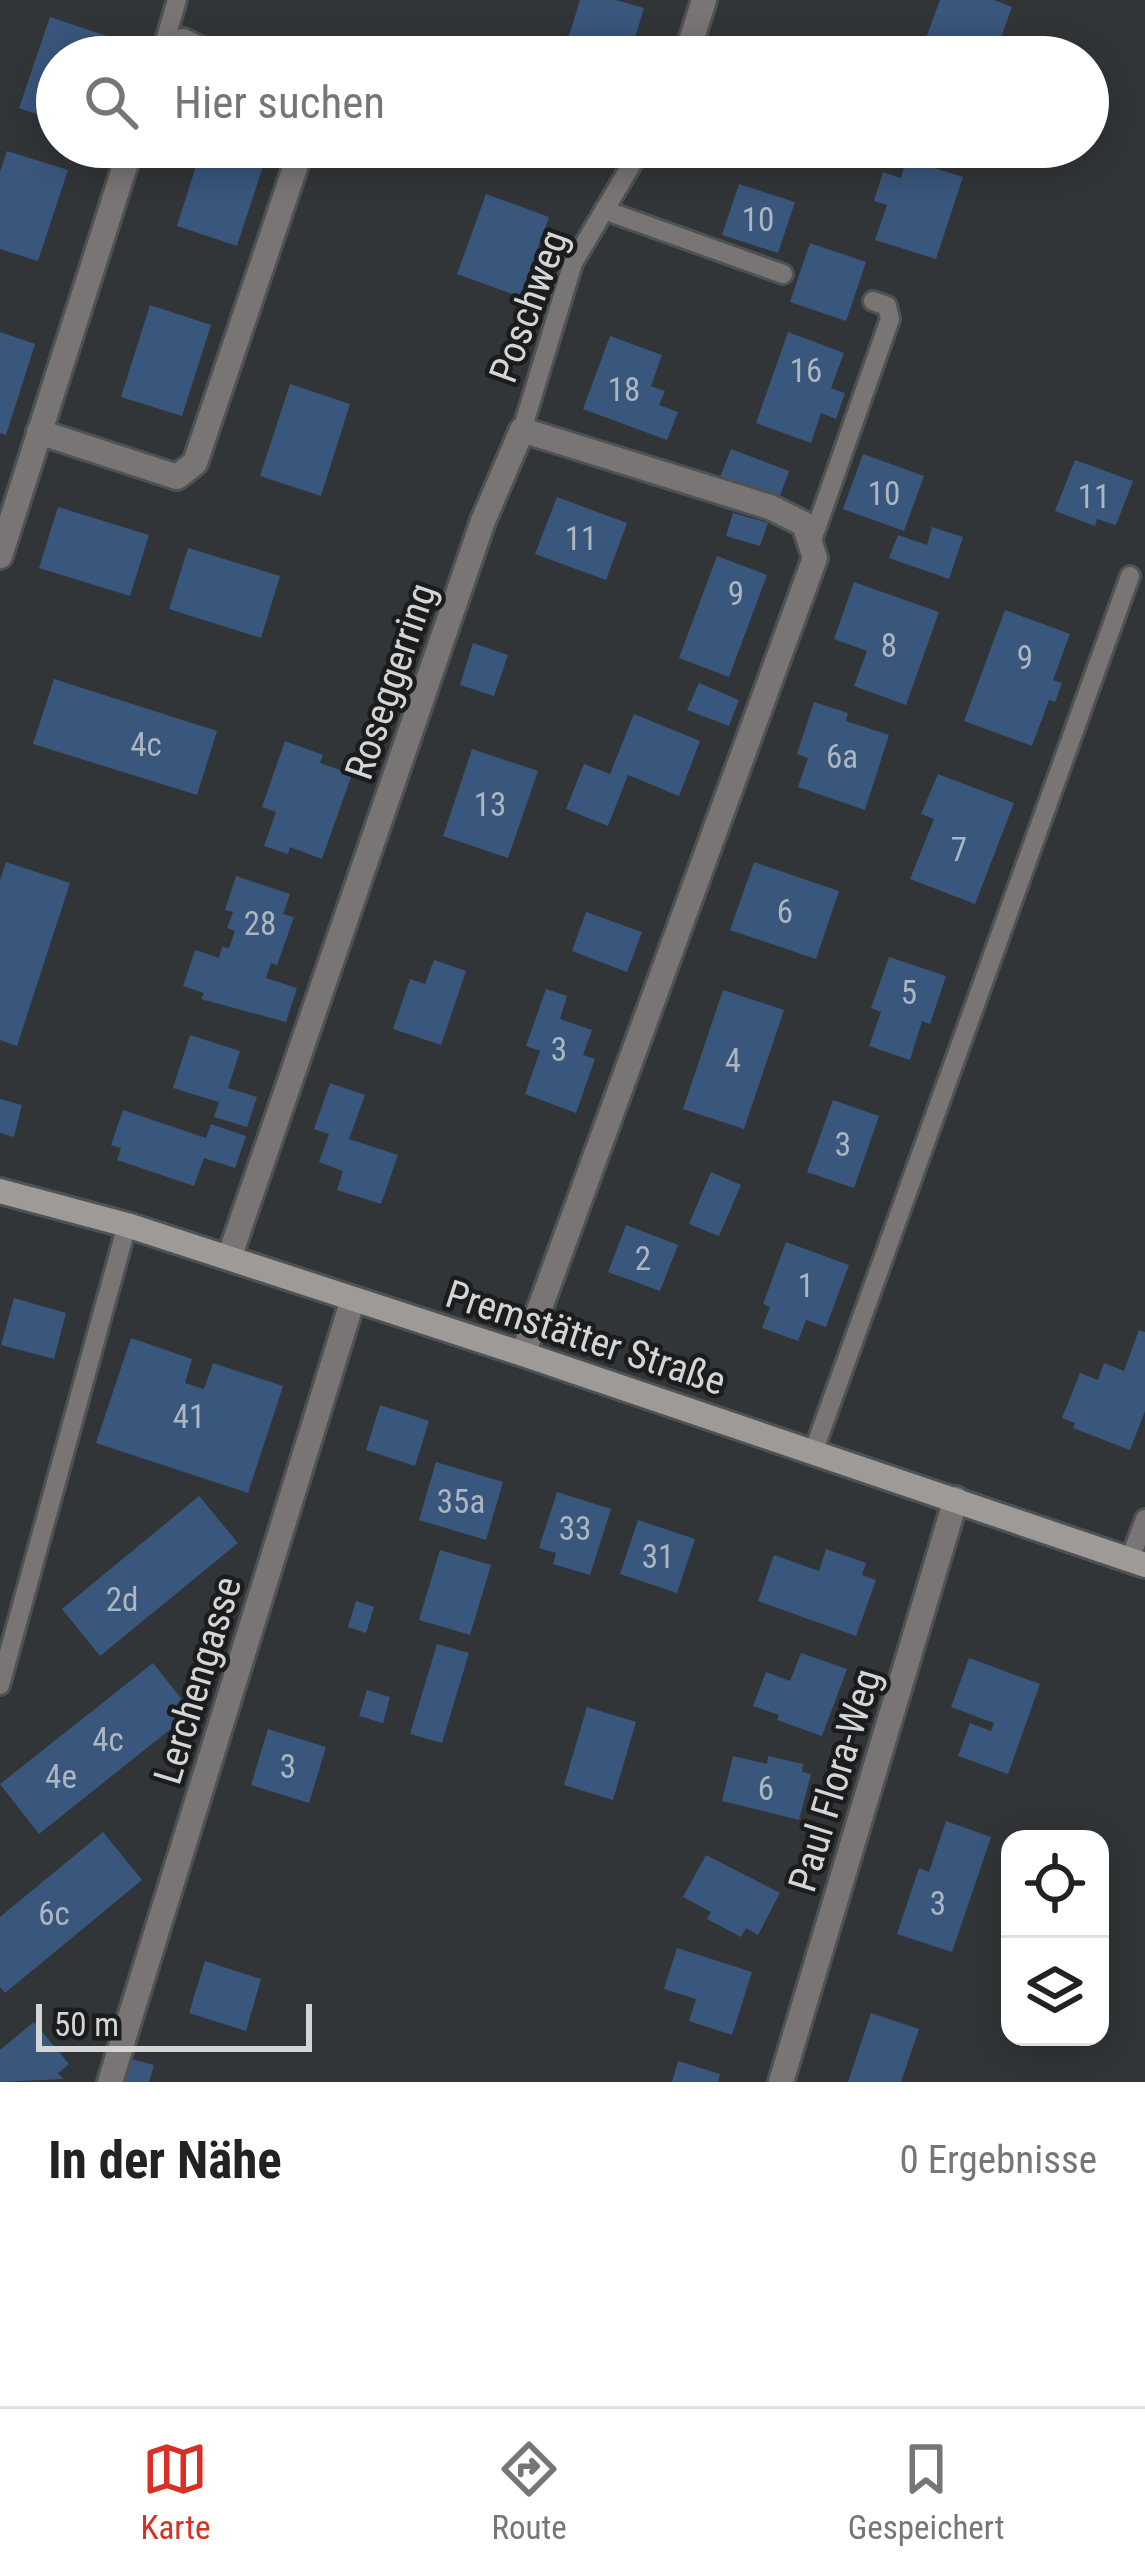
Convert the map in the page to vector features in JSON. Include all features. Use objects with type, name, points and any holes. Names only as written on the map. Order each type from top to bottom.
[{"type":"main road","name":"Premstätter Straße","points":[[0,1191],[230,1258],[1138,1562]]},
{"type":"street","points":[[693,36],[704,0]]},
{"type":"street","points":[[0,556],[124,168]]},
{"type":"street","points":[[39,432],[177,476],[195,463],[295,168]]},
{"type":"street","points":[[522,430],[770,507],[805,524],[815,557],[523,1354]]},
{"type":"street","name":"Roseggerring","points":[[230,1258],[483,521],[522,430]]},
{"type":"street","name":"Lerchengasse","points":[[110,2082],[353,1299]]},
{"type":"street","name":"Paul Flora-Weg","points":[[781,2082],[956,1499]]},
{"type":"lane","points":[[166,36],[177,0]]},
{"type":"lane","name":"Poschweg","points":[[522,430],[573,263],[629,168]]},
{"type":"lane","points":[[604,210],[783,274]]},
{"type":"lane","points":[[811,543],[890,319],[886,306],[873,301]]},
{"type":"lane","points":[[814,1450],[1130,576]]},
{"type":"lane","points":[[0,1685],[127,1225]]},
{"type":"lane","points":[[1138,1562],[1145,1519]]},
{"type":"building","points":[[580,0],[616,0],[644,8],[635,36],[569,36]]},
{"type":"building","points":[[940,0],[994,0],[1012,7],[1002,36],[927,36]]},
{"type":"building","points":[[50,17],[107,36],[44,36]]},
{"type":"building","points":[[36,58],[36,114],[19,108]]},
{"type":"building","points":[[7,151],[36,160],[36,168],[68,170],[38,261],[0,249],[0,172]]},
{"type":"building","points":[[195,168],[262,168],[237,246],[177,226]]},
{"type":"building","points":[[904,168],[934,168],[963,177],[936,259],[875,240],[887,205],[874,201],[883,172],[901,178]]},
{"type":"building","points":[[739,184],[795,202],[778,253],[722,235]]},
{"type":"building","points":[[486,194],[549,217],[520,297],[457,274]]},
{"type":"building","points":[[810,243],[866,262],[846,321],[790,302]]},
{"type":"building","points":[[150,305],[211,325],[182,416],[121,397]]},
{"type":"building","points":[[0,332],[35,344],[6,435],[0,433]]},
{"type":"building","points":[[788,332],[844,353],[831,388],[845,393],[836,419],[821,413],[811,443],[756,423]]},
{"type":"building","points":[[610,336],[662,355],[651,386],[665,391],[659,405],[678,412],[667,440],[583,409]]},
{"type":"building","points":[[290,384],[350,404],[321,496],[260,476]]},
{"type":"building","points":[[731,449],[789,471],[779,499],[720,477]]},
{"type":"building","points":[[863,454],[924,476],[904,531],[843,509]]},
{"type":"building","points":[[1075,460],[1133,481],[1116,525],[1097,519],[1095,526],[1055,511]]},
{"type":"building","points":[[557,497],[627,523],[606,580],[535,554]]},
{"type":"building","points":[[58,507],[149,535],[130,596],[39,568]]},
{"type":"building","points":[[733,513],[768,523],[760,546],[726,536]]},
{"type":"building","points":[[932,527],[963,537],[949,579],[889,558],[898,535],[927,545]]},
{"type":"building","points":[[188,548],[280,576],[261,638],[169,609]]},
{"type":"building","points":[[717,556],[767,575],[729,677],[679,658]]},
{"type":"building","points":[[854,582],[939,612],[906,705],[854,686],[867,651],[834,639]]},
{"type":"building","points":[[1005,610],[1070,634],[1053,680],[1062,683],[1055,702],[1049,700],[1032,746],[964,721]]},
{"type":"building","points":[[473,643],[508,655],[494,696],[460,685]]},
{"type":"building","points":[[54,679],[217,731],[197,795],[33,744]]},
{"type":"building","points":[[699,683],[739,700],[729,726],[687,710]]},
{"type":"building","points":[[814,702],[848,713],[846,721],[889,735],[865,810],[798,787],[808,758],[797,754]]},
{"type":"building","points":[[634,714],[700,741],[679,796],[628,775],[608,826],[566,809],[584,764],[610,774]]},
{"type":"building","points":[[285,741],[323,755],[320,763],[352,774],[322,859],[290,847],[288,854],[264,846],[276,812],[262,807]]},
{"type":"building","points":[[472,749],[538,771],[508,858],[443,836]]},
{"type":"building","points":[[938,774],[1014,803],[975,904],[910,879],[934,819],[921,814]]},
{"type":"building","points":[[6,862],[70,883],[17,1046],[0,1040],[0,880]]},
{"type":"building","points":[[754,862],[839,891],[816,959],[730,930]]},
{"type":"building","points":[[236,876],[290,894],[283,914],[294,917],[277,965],[271,963],[266,978],[297,988],[286,1022],[201,999],[204,993],[183,986],[195,950],[219,958],[222,947],[229,948],[235,931],[227,928],[233,912],[225,910]]},
{"type":"building","points":[[586,912],[642,932],[627,972],[572,951]]},
{"type":"building","points":[[889,957],[946,976],[930,1024],[922,1021],[910,1060],[869,1046],[881,1012],[871,1008]]},
{"type":"building","points":[[434,960],[466,971],[441,1045],[393,1029],[410,979],[425,984]]},
{"type":"building","points":[[546,989],[567,996],[560,1019],[592,1030],[583,1055],[595,1059],[576,1113],[525,1094],[540,1051],[526,1046]]},
{"type":"building","points":[[723,990],[784,1010],[744,1129],[683,1109]]},
{"type":"building","points":[[190,1035],[240,1051],[228,1088],[257,1097],[247,1127],[214,1117],[219,1102],[173,1088]]},
{"type":"building","points":[[330,1083],[365,1095],[349,1139],[398,1155],[381,1204],[337,1190],[343,1171],[319,1162],[329,1134],[314,1129]]},
{"type":"building","points":[[0,1099],[22,1105],[14,1137],[0,1133]]},
{"type":"building","points":[[833,1100],[879,1116],[854,1188],[807,1172]]},
{"type":"building","points":[[123,1110],[206,1138],[211,1124],[246,1136],[235,1168],[204,1158],[194,1186],[117,1160],[121,1148],[111,1145]]},
{"type":"building","points":[[711,1172],[741,1185],[719,1236],[689,1224]]},
{"type":"building","points":[[626,1225],[678,1245],[660,1291],[608,1272]]},
{"type":"building","points":[[786,1242],[849,1265],[826,1327],[806,1320],[798,1341],[762,1328],[770,1307],[763,1304]]},
{"type":"building","points":[[14,1298],[66,1313],[54,1359],[1,1345]]},
{"type":"building","points":[[1139,1330],[1145,1332],[1145,1411],[1130,1450],[1073,1428],[1075,1423],[1062,1418],[1080,1373],[1098,1380],[1104,1363],[1124,1371]]},
{"type":"building","points":[[131,1338],[192,1359],[185,1383],[204,1389],[213,1363],[283,1386],[248,1493],[96,1443]]},
{"type":"building","points":[[380,1405],[429,1421],[415,1466],[366,1450]]},
{"type":"building","points":[[436,1462],[503,1482],[486,1540],[419,1520]]},
{"type":"building","points":[[557,1492],[611,1509],[590,1575],[553,1564],[556,1553],[539,1548]]},
{"type":"building","points":[[199,1496],[238,1543],[100,1656],[62,1609]]},
{"type":"building","points":[[638,1520],[695,1539],[677,1593],[620,1574]]},
{"type":"building","points":[[826,1549],[866,1563],[862,1575],[876,1580],[856,1636],[758,1601],[774,1555],[819,1571]]},
{"type":"building","points":[[440,1550],[491,1565],[470,1635],[419,1620]]},
{"type":"building","points":[[356,1601],[374,1607],[366,1633],[348,1627]]},
{"type":"building","points":[[437,1644],[469,1653],[442,1743],[410,1734]]},
{"type":"building","points":[[801,1653],[847,1669],[822,1736],[753,1706],[766,1672],[790,1681]]},
{"type":"building","points":[[969,1658],[1040,1684],[1008,1774],[958,1756],[970,1723],[991,1731],[994,1723],[951,1707]]},
{"type":"building","points":[[153,1663],[192,1712],[39,1834],[0,1784]]},
{"type":"building","points":[[367,1690],[390,1697],[383,1723],[359,1716]]},
{"type":"building","points":[[587,1707],[636,1722],[613,1800],[564,1785]]},
{"type":"building","points":[[268,1729],[326,1747],[309,1803],[251,1785]]},
{"type":"building","points":[[733,1756],[767,1764],[768,1756],[803,1764],[802,1772],[811,1774],[799,1820],[722,1801]]},
{"type":"building","points":[[946,1821],[991,1837],[952,1952],[897,1934],[919,1868],[929,1872]]},
{"type":"building","points":[[103,1832],[142,1880],[5,1993],[0,1987],[0,1917]]},
{"type":"building","points":[[706,1855],[780,1893],[758,1935],[746,1928],[741,1937],[707,1919],[711,1912],[683,1897]]},
{"type":"building","points":[[677,1948],[752,1972],[732,2035],[689,2021],[696,1999],[664,1989]]},
{"type":"building","points":[[205,1961],[261,1979],[246,2031],[189,2013]]},
{"type":"building","points":[[871,2013],[919,2029],[901,2082],[848,2082]]},
{"type":"building","points":[[34,2022],[69,2064],[58,2073],[63,2079],[0,2082],[0,2050]]},
{"type":"building","points":[[127,2058],[154,2065],[149,2082],[120,2082]]},
{"type":"building","points":[[678,2061],[720,2074],[718,2082],[672,2082]]}]
